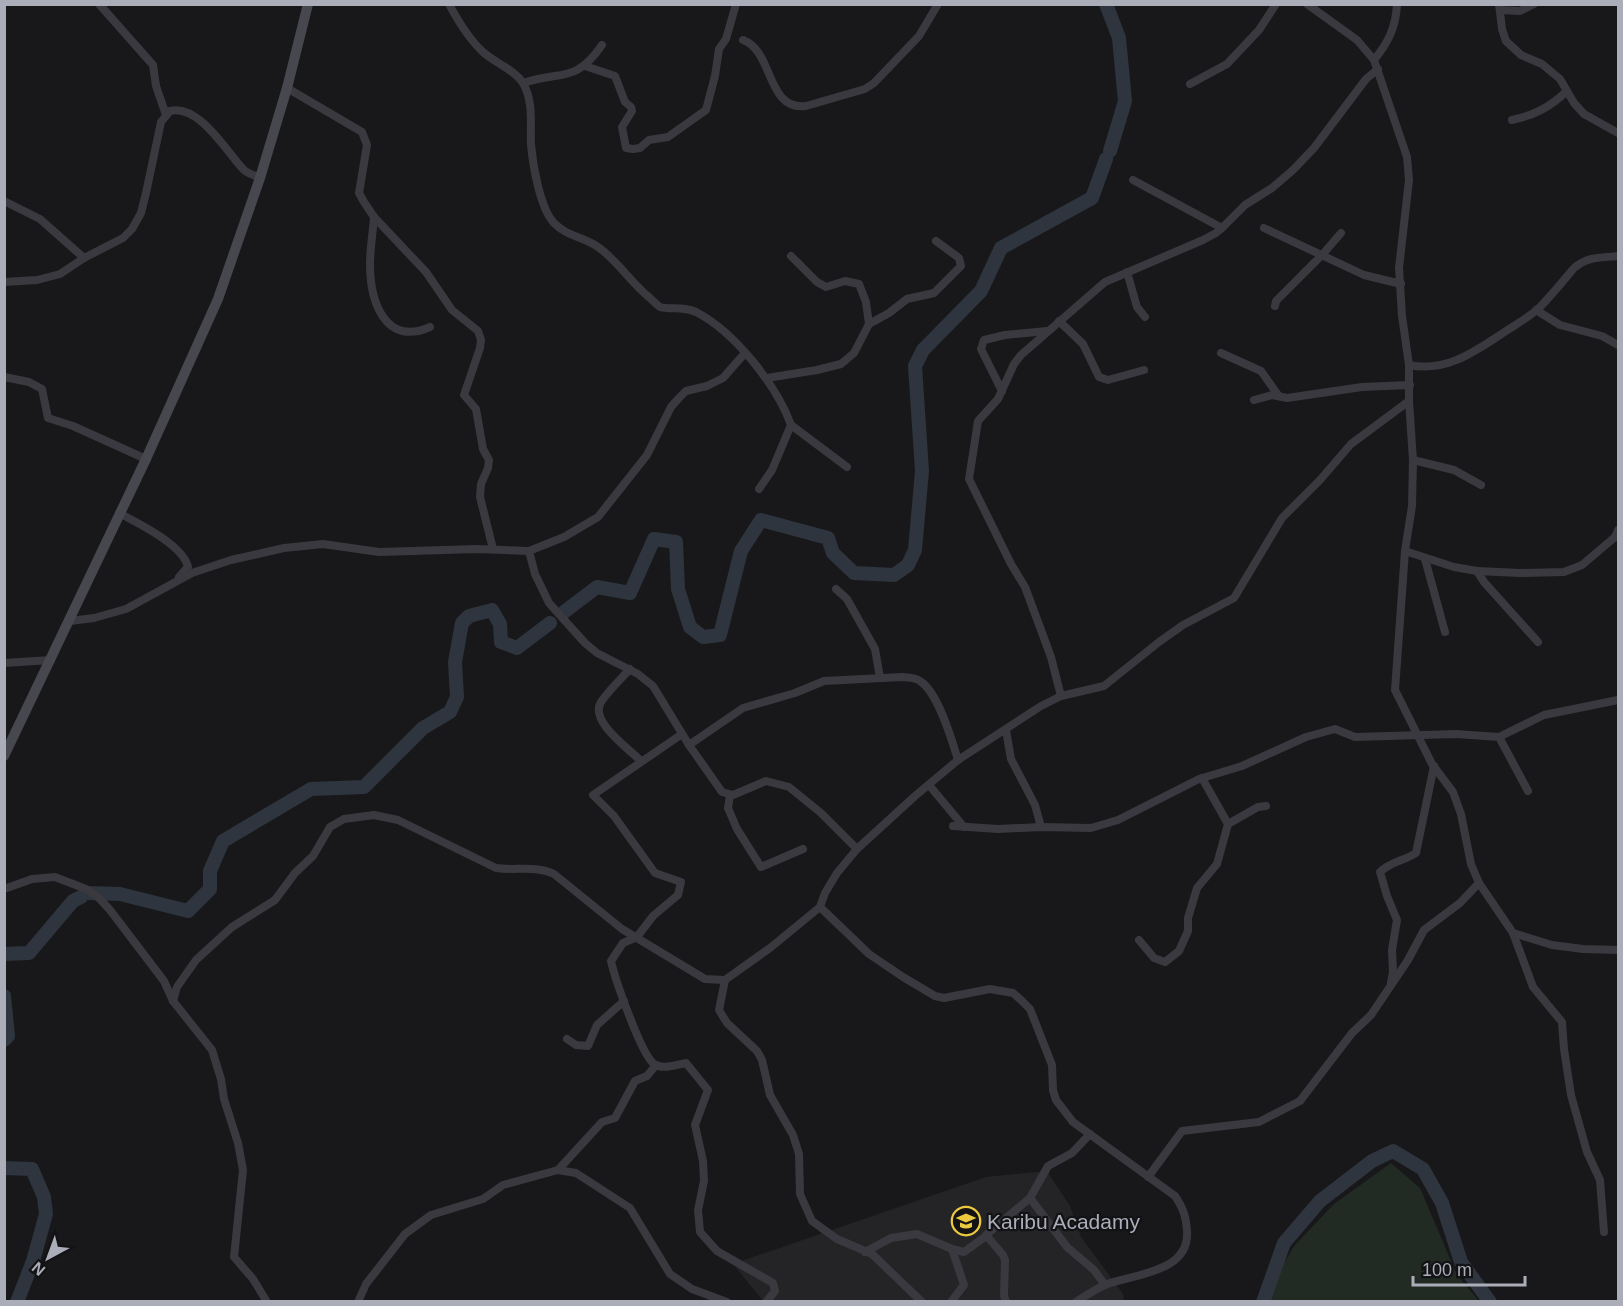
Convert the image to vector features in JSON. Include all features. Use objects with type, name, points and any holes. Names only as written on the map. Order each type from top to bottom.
[{"type":"main road","points":[[4,756],[146,459],[218,299],[260,178],[287,88],[308,4]]},
{"type":"street","points":[[99,4],[153,65],[161,104],[166,115]]},
{"type":"street","points":[[449,4],[458,22],[483,53],[523,83],[530,104],[531,145],[535,175],[546,209],[554,223],[565,232],[598,247],[638,289],[660,307],[678,307],[696,312],[718,328],[767,378],[784,407],[791,425],[847,467]]},
{"type":"street","points":[[585,66],[615,76],[625,102],[631,107],[632,111],[622,127],[626,148],[633,150],[640,148],[649,140],[668,137],[706,110],[719,50],[726,39],[736,4]]},
{"type":"street","points":[[743,40],[761,54],[771,81],[786,101],[796,107],[806,106],[865,89],[874,83],[919,36],[938,4]]},
{"type":"street","points":[[1190,84],[1227,64],[1259,30],[1276,4]]},
{"type":"street","points":[[1307,4],[1357,40],[1374,60],[1407,157],[1409,180],[1399,268],[1402,316],[1409,365],[1413,460],[1412,506],[1405,552],[1401,633],[1395,690],[1434,766],[1453,792],[1461,814],[1471,864],[1479,883],[1514,933],[1533,987],[1562,1022],[1571,1095],[1587,1152],[1600,1180],[1604,1232]]},
{"type":"street","points":[[1374,60],[1386,46],[1392,32],[1397,4]]},
{"type":"street","points":[[1534,4],[1520,11],[1499,7],[1506,41],[1521,55],[1542,64],[1560,79],[1574,103],[1584,114],[1618,133]]},
{"type":"street","points":[[523,83],[540,78],[572,74],[585,66],[602,45]]},
{"type":"street","points":[[1061,696],[1051,657],[1025,587],[1011,564],[969,479],[978,421],[998,399],[1014,364],[1048,330],[1105,282],[1216,233],[1245,205],[1272,188],[1293,170],[1314,148],[1366,79],[1378,69]]},
{"type":"street","points":[[287,88],[365,137],[368,145],[359,193],[374,217],[426,272],[452,310],[478,331],[481,340],[480,348],[464,395],[476,409],[483,449],[489,460],[481,484],[480,497],[493,549]]},
{"type":"street","points":[[1512,120],[1532,116],[1552,106],[1567,91]]},
{"type":"street","points":[[4,282],[22,282],[60,274],[84,258],[123,238],[132,229],[141,213],[155,159],[161,122],[166,115],[176,109],[192,114],[244,169],[260,178]]},
{"type":"street","points":[[1133,180],[1222,228]]},
{"type":"street","points":[[4,201],[40,219],[84,258]]},
{"type":"street","points":[[374,217],[370,265],[373,289],[381,315],[396,330],[408,333],[420,332],[430,327]]},
{"type":"street","points":[[1264,228],[1364,275],[1401,284]]},
{"type":"street","points":[[1275,306],[1276,301],[1341,233]]},
{"type":"street","points":[[767,378],[841,364],[854,353],[869,324],[889,313],[907,299],[934,292],[961,266],[959,258],[936,241]]},
{"type":"street","points":[[791,256],[817,282],[826,287],[845,281],[859,284],[866,302],[869,324]]},
{"type":"street","points":[[1409,365],[1422,368],[1434,367],[1456,361],[1482,347],[1536,310],[1574,268],[1586,259],[1618,256]]},
{"type":"street","points":[[1127,272],[1137,307],[1145,317]]},
{"type":"street","points":[[1536,310],[1560,325],[1602,336],[1618,345]]},
{"type":"street","points":[[1059,321],[1083,345],[1099,377],[1108,380],[1144,370]]},
{"type":"street","points":[[1002,391],[981,349],[984,340],[1048,330]]},
{"type":"street","points":[[70,621],[94,618],[126,609],[192,573],[231,560],[308,545],[340,546],[379,552],[493,549],[528,551],[564,537],[598,517],[647,455],[671,407],[679,398],[686,391],[707,387],[723,378],[745,353]]},
{"type":"street","points":[[1221,353],[1261,372],[1278,395]]},
{"type":"street","points":[[4,377],[29,382],[42,389],[48,418],[73,426],[146,459]]},
{"type":"street","points":[[1254,400],[1272,395],[1287,398],[1362,387],[1410,385]]},
{"type":"street","points":[[173,1001],[177,987],[196,960],[232,927],[274,900],[295,873],[313,856],[330,827],[344,819],[374,815],[398,820],[496,868],[543,869],[554,874],[622,929],[705,979],[725,980],[770,948],[820,907],[837,873],[857,849],[958,760],[1041,706],[1061,696],[1104,687],[1177,629],[1234,598],[1282,518],[1320,480],[1351,444],[1409,401]]},
{"type":"street","points":[[759,489],[772,470],[791,425]]},
{"type":"street","points":[[1413,460],[1454,470],[1481,485]]},
{"type":"street","points":[[119,513],[140,524],[170,545],[187,562],[186,571],[171,584]]},
{"type":"street","points":[[1405,552],[1454,567],[1477,571],[1564,572],[1582,565],[1615,537],[1618,530]]},
{"type":"street","points":[[528,551],[549,603],[597,653],[630,669],[653,686],[689,745],[722,792],[730,795],[766,781],[789,787],[821,813],[857,849]]},
{"type":"street","points":[[1425,559],[1445,632]]},
{"type":"street","points":[[1477,571],[1484,582],[1538,642]]},
{"type":"street","points":[[836,589],[847,599],[875,649],[880,678]]},
{"type":"street","points":[[4,663],[51,660]]},
{"type":"street","points":[[630,669],[601,703],[598,712],[602,723],[641,761]]},
{"type":"street","points":[[689,745],[743,708],[795,693],[824,681],[914,678],[921,681],[936,701],[951,736],[958,760]]},
{"type":"street","points":[[953,826],[1014,830],[1041,827],[1091,828],[1118,820],[1202,778],[1242,766],[1306,737],[1335,729],[1355,737],[1456,734],[1499,737],[1544,716],[1618,700]]},
{"type":"street","points":[[1006,730],[1011,759],[1035,805],[1041,827]]},
{"type":"street","points":[[682,734],[593,795],[614,816],[655,873],[681,882],[678,895],[653,916],[637,937],[622,943],[611,961],[615,981],[643,1049],[656,1065],[661,1067],[686,1063],[708,1090],[694,1125],[703,1161],[704,1181],[698,1210],[700,1232],[717,1251],[773,1283],[775,1291],[766,1302]]},
{"type":"street","points":[[1499,737],[1528,791]]},
{"type":"street","points":[[1389,990],[1393,972],[1392,950],[1397,920],[1380,872],[1389,863],[1404,860],[1416,853],[1434,766]]},
{"type":"street","points":[[1139,940],[1154,958],[1166,962],[1179,951],[1188,931],[1188,918],[1197,888],[1217,864],[1228,824],[1202,778]]},
{"type":"street","points":[[929,785],[964,826]]},
{"type":"street","points":[[730,795],[728,808],[737,829],[761,867],[803,849]]},
{"type":"street","points":[[1228,824],[1258,807],[1266,807]]},
{"type":"street","points":[[4,889],[32,879],[55,877],[99,898],[164,981],[173,1001],[212,1050],[242,1158],[243,1170],[234,1257],[253,1279],[267,1302]]},
{"type":"street","points":[[1148,1177],[1182,1131],[1259,1122],[1300,1101],[1352,1033],[1366,1022],[1389,990],[1424,930],[1460,903],[1479,883]]},
{"type":"street","points":[[820,907],[869,954],[903,978],[935,996],[944,998],[990,989],[1013,993],[1030,1009],[1052,1065],[1053,1090],[1056,1100],[1073,1122],[1175,1196],[1182,1206],[1186,1214],[1187,1232],[1185,1248],[1178,1257],[1143,1276],[1105,1285],[1089,1299],[1076,1302]]},
{"type":"street","points":[[1514,933],[1552,945],[1618,950]]},
{"type":"street","points":[[725,980],[719,1010],[727,1023],[757,1051],[762,1060],[770,1095],[793,1135],[799,1154],[800,1194],[812,1221],[837,1239],[872,1254],[922,1302]]},
{"type":"street","points":[[567,1039],[576,1045],[588,1046],[597,1025],[624,1001]]},
{"type":"street","points":[[558,1170],[602,1122],[615,1118],[635,1081],[647,1076],[656,1065]]},
{"type":"street","points":[[865,1252],[891,1238],[918,1234],[964,1252],[1030,1198],[1048,1166],[1072,1153],[1090,1134]]},
{"type":"street","points":[[358,1302],[366,1284],[405,1234],[431,1215],[483,1199],[503,1185],[558,1170],[576,1173],[630,1208],[670,1274],[692,1289],[727,1302]]},
{"type":"street","points":[[1030,1198],[1067,1247],[1094,1270],[1105,1285]]},
{"type":"street","points":[[986,1236],[1005,1260],[1006,1302]]},
{"type":"street","points":[[951,1302],[964,1285],[952,1249]]},
{"type":"shaded area","points":[[1391,1163],[1420,1188],[1457,1275],[1479,1301],[1262,1301],[1294,1246],[1334,1204]]},
{"type":"shaded area","name":"Karibu Acadamy","points":[[1047,1171],[1070,1206],[1081,1237],[1123,1294],[1124,1301],[763,1301],[733,1264],[986,1177]]},
{"type":"waterway","points":[[1106,4],[1119,38],[1125,101],[1110,151]]},
{"type":"waterway","points":[[564,612],[597,587],[630,593],[654,539],[676,542],[678,589],[690,627],[703,637],[720,635],[741,551],[761,520],[828,538],[833,553],[854,573],[894,575],[908,565],[915,550],[922,471],[915,366],[923,350],[981,291],[1001,248],[1092,198],[1106,159]]},
{"type":"waterway","points":[[87,893],[120,894],[188,911],[210,889],[210,871],[223,841],[311,789],[364,787],[423,728],[450,712],[457,697],[455,662],[462,623],[469,616],[492,610],[500,624],[501,642],[517,648],[550,623]]},
{"type":"waterway","points":[[4,954],[29,953],[73,901],[81,897]]},
{"type":"waterway","points":[[4,996],[8,1036],[4,1040]]},
{"type":"waterway","points":[[1263,1302],[1284,1243],[1320,1201],[1372,1161],[1393,1151],[1423,1169],[1442,1203],[1461,1262],[1490,1302]]},
{"type":"waterway","points":[[4,1168],[32,1169],[44,1197],[46,1214],[33,1261],[17,1302]]},
{"type":"place","name":"Karibu Acadamy","points":[[966,1221]]}]
